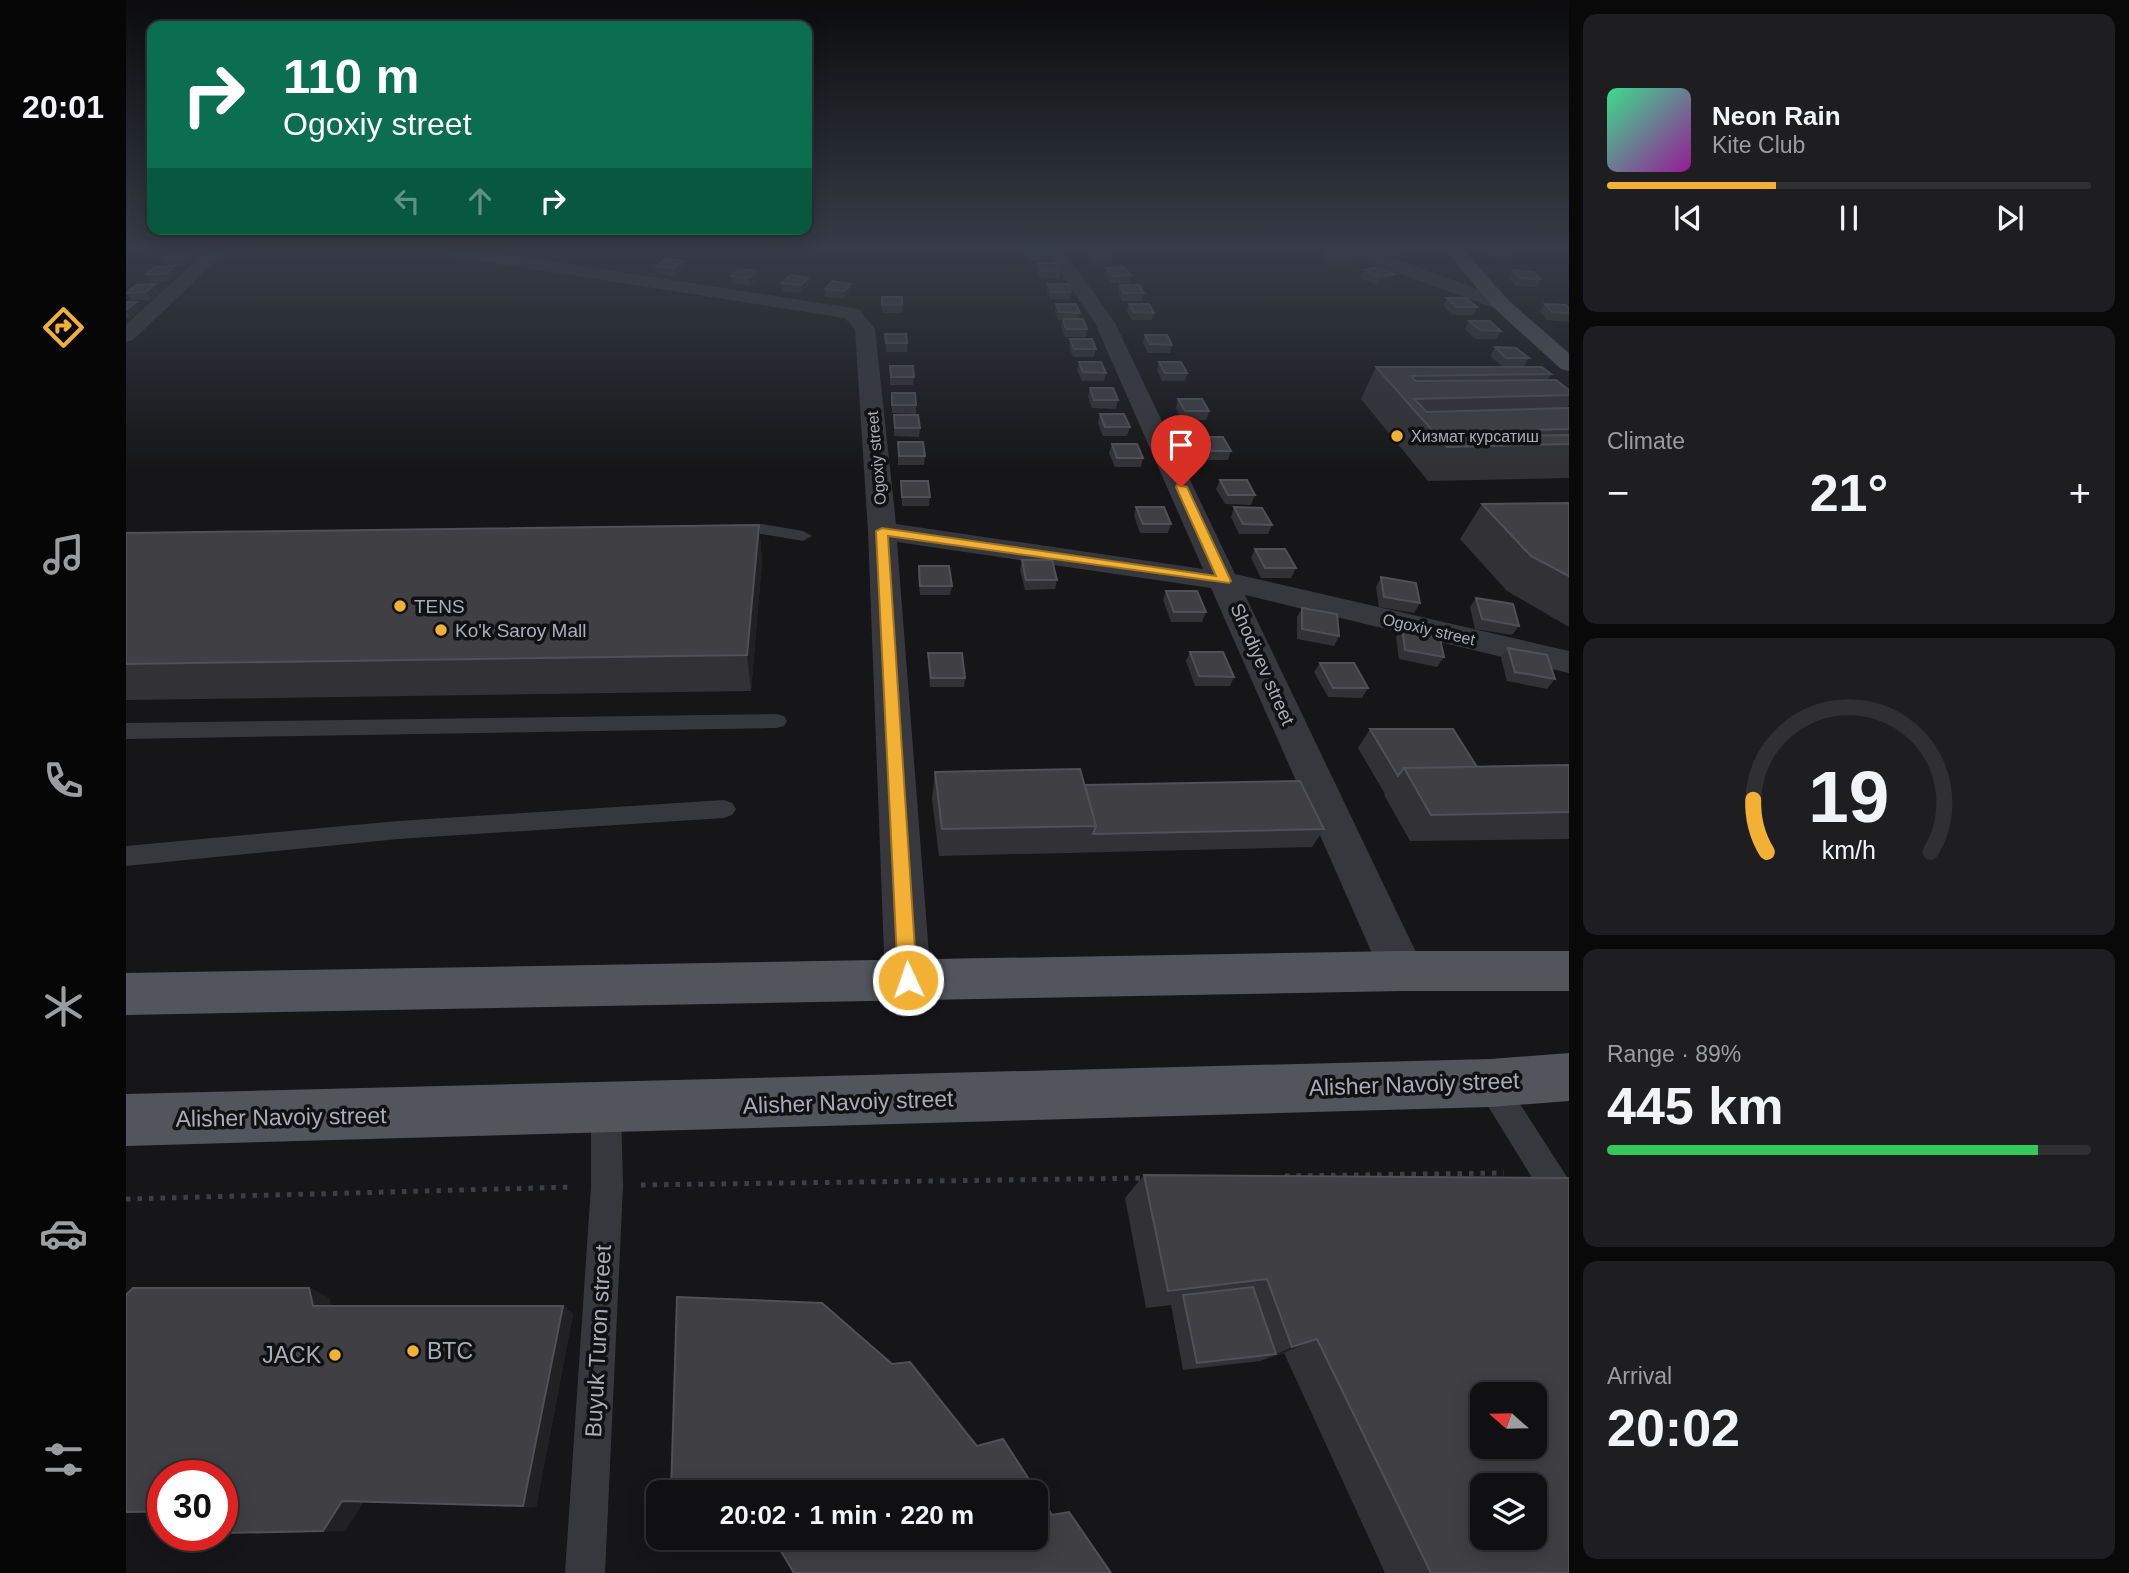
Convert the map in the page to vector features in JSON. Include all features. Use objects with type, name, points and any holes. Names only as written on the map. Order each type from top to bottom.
[{"type":"main road","points":[[1523,323],[1569,364]]},
{"type":"main road","points":[[126,994],[1402,971],[1569,971]]},
{"type":"main road","name":"Alisher Navoiy street","points":[[126,1121],[1490,1083],[1569,1077]]},
{"type":"street","points":[[126,336],[139,323]]},
{"type":"street","name":"Ogoxiy street","points":[[860,323],[865,329],[882,531],[1225,581],[1569,662]]},
{"type":"street","name":"Shodiyev street","points":[[1105,323],[1402,971]]},
{"type":"street","points":[[882,531],[908,980]]},
{"type":"lane","points":[[707,530],[762,529],[803,536]]},
{"type":"lane","points":[[126,731],[776,722]]},
{"type":"lane","points":[[126,856],[398,830],[724,809]]},
{"type":"lane","points":[[1490,1083],[1569,1209]]},
{"type":"lane","name":"Buyuk Turon street","points":[[585,1573],[607,1186],[606,1109]]},
{"type":"path","points":[[1270,1176],[1546,1172]]},
{"type":"path","points":[[126,1199],[607,1186],[1159,1178]]},
{"type":"building","points":[[1064,323],[1085,323],[1087,329],[1066,329]]},
{"type":"building","points":[[1472,323],[1493,323],[1501,331],[1480,330]]},
{"type":"building","points":[[885,334],[906,334],[907,343],[886,343]]},
{"type":"building","points":[[1145,335],[1167,335],[1172,345],[1150,344]]},
{"type":"building","points":[[1070,339],[1092,339],[1096,349],[1074,349]]},
{"type":"building","points":[[1495,347],[1516,348],[1529,358],[1506,358]]},
{"type":"building","points":[[1079,362],[1101,362],[1106,373],[1083,372]]},
{"type":"building","points":[[1159,362],[1181,362],[1187,373],[1165,373]]},
{"type":"building","points":[[890,366],[913,366],[914,377],[891,377]]},
{"type":"building","points":[[1376,367],[1542,367],[1551,374],[1411,376],[1416,381],[1556,380],[1569,390],[1569,395],[1414,399],[1427,412],[1569,408],[1569,429],[1450,432],[1455,437],[1569,435],[1569,444],[1447,447]]},
{"type":"building","points":[[1090,388],[1113,388],[1118,400],[1094,400]]},
{"type":"building","points":[[892,393],[915,393],[916,405],[892,405]]},
{"type":"building","points":[[1178,399],[1202,399],[1209,411],[1185,411]]},
{"type":"building","points":[[1100,414],[1124,414],[1130,427],[1105,427]]},
{"type":"building","points":[[894,415],[918,415],[920,428],[895,428]]},
{"type":"building","points":[[1197,437],[1223,437],[1231,451],[1205,451]]},
{"type":"building","points":[[898,442],[923,442],[925,456],[899,456]]},
{"type":"building","points":[[1112,444],[1137,444],[1143,458],[1117,458]]},
{"type":"building","points":[[1220,480],[1247,480],[1255,495],[1228,495]]},
{"type":"building","points":[[901,481],[928,481],[930,497],[902,497]]},
{"type":"building","points":[[1569,503],[1569,576],[1531,556],[1482,504]]},
{"type":"building","points":[[1136,507],[1164,507],[1171,524],[1143,524]]},
{"type":"building","points":[[1234,507],[1262,508],[1272,525],[1243,524]]},
{"type":"building","name":"Ko'k Saroy Mall","points":[[759,525],[747,655],[126,664],[126,533]]},
{"type":"building","points":[[1255,549],[1285,549],[1296,568],[1265,568]]},
{"type":"building","points":[[1022,560],[1052,560],[1057,580],[1026,580]]},
{"type":"building","points":[[919,566],[949,566],[952,586],[920,586]]},
{"type":"building","points":[[1381,577],[1416,583],[1420,603],[1384,597]]},
{"type":"building","points":[[1166,591],[1197,591],[1206,612],[1174,612]]},
{"type":"building","points":[[1476,598],[1513,604],[1519,626],[1482,619]]},
{"type":"building","points":[[1302,608],[1337,614],[1339,636],[1302,629]]},
{"type":"building","points":[[1402,628],[1439,634],[1444,657],[1405,650]]},
{"type":"building","points":[[1508,648],[1547,655],[1555,679],[1515,672]]},
{"type":"building","points":[[1190,652],[1223,652],[1234,677],[1199,676]]},
{"type":"building","points":[[928,653],[962,653],[965,678],[931,678]]},
{"type":"building","points":[[1320,663],[1354,663],[1368,688],[1333,688]]},
{"type":"building","points":[[1370,729],[1453,729],[1477,767],[1404,768],[1398,776]]},
{"type":"building","points":[[1569,765],[1569,812],[1431,815],[1404,768]]},
{"type":"building","points":[[1080,769],[1096,826],[942,829],[935,772]]},
{"type":"building","points":[[1300,781],[1324,829],[1093,834],[1096,826],[1085,785]]},
{"type":"building","points":[[1144,1175],[1569,1178],[1569,1573],[1431,1573],[1317,1339],[1292,1347],[1267,1279],[1168,1291]]},
{"type":"building","points":[[1253,1287],[1276,1354],[1197,1363],[1183,1295]]},
{"type":"building","points":[[133,1288],[309,1288],[313,1306],[563,1306],[523,1506],[342,1501],[323,1531],[238,1533],[238,1460],[147,1460],[147,1511],[126,1512],[126,1295]]},
{"type":"building","points":[[677,1297],[822,1303],[892,1364],[910,1362],[977,1446],[1003,1439],[1029,1480],[671,1480]]},
{"type":"building","points":[[1048,1509],[1052,1515],[1069,1512],[1111,1573],[794,1573],[780,1550],[1048,1550]]},
{"type":"place","name":"Хизмат курсатиш","points":[[1397,436]]},
{"type":"place","name":"TENS","points":[[400,606]]},
{"type":"place","name":"Ko'k Saroy Mall","points":[[441,630]]},
{"type":"place","name":"BTC","points":[[413,1351]]},
{"type":"place","name":"JACK","points":[[335,1355]]},
{"type":"route","points":[[908,980],[882,531],[1225,581],[1181,487]]}]
